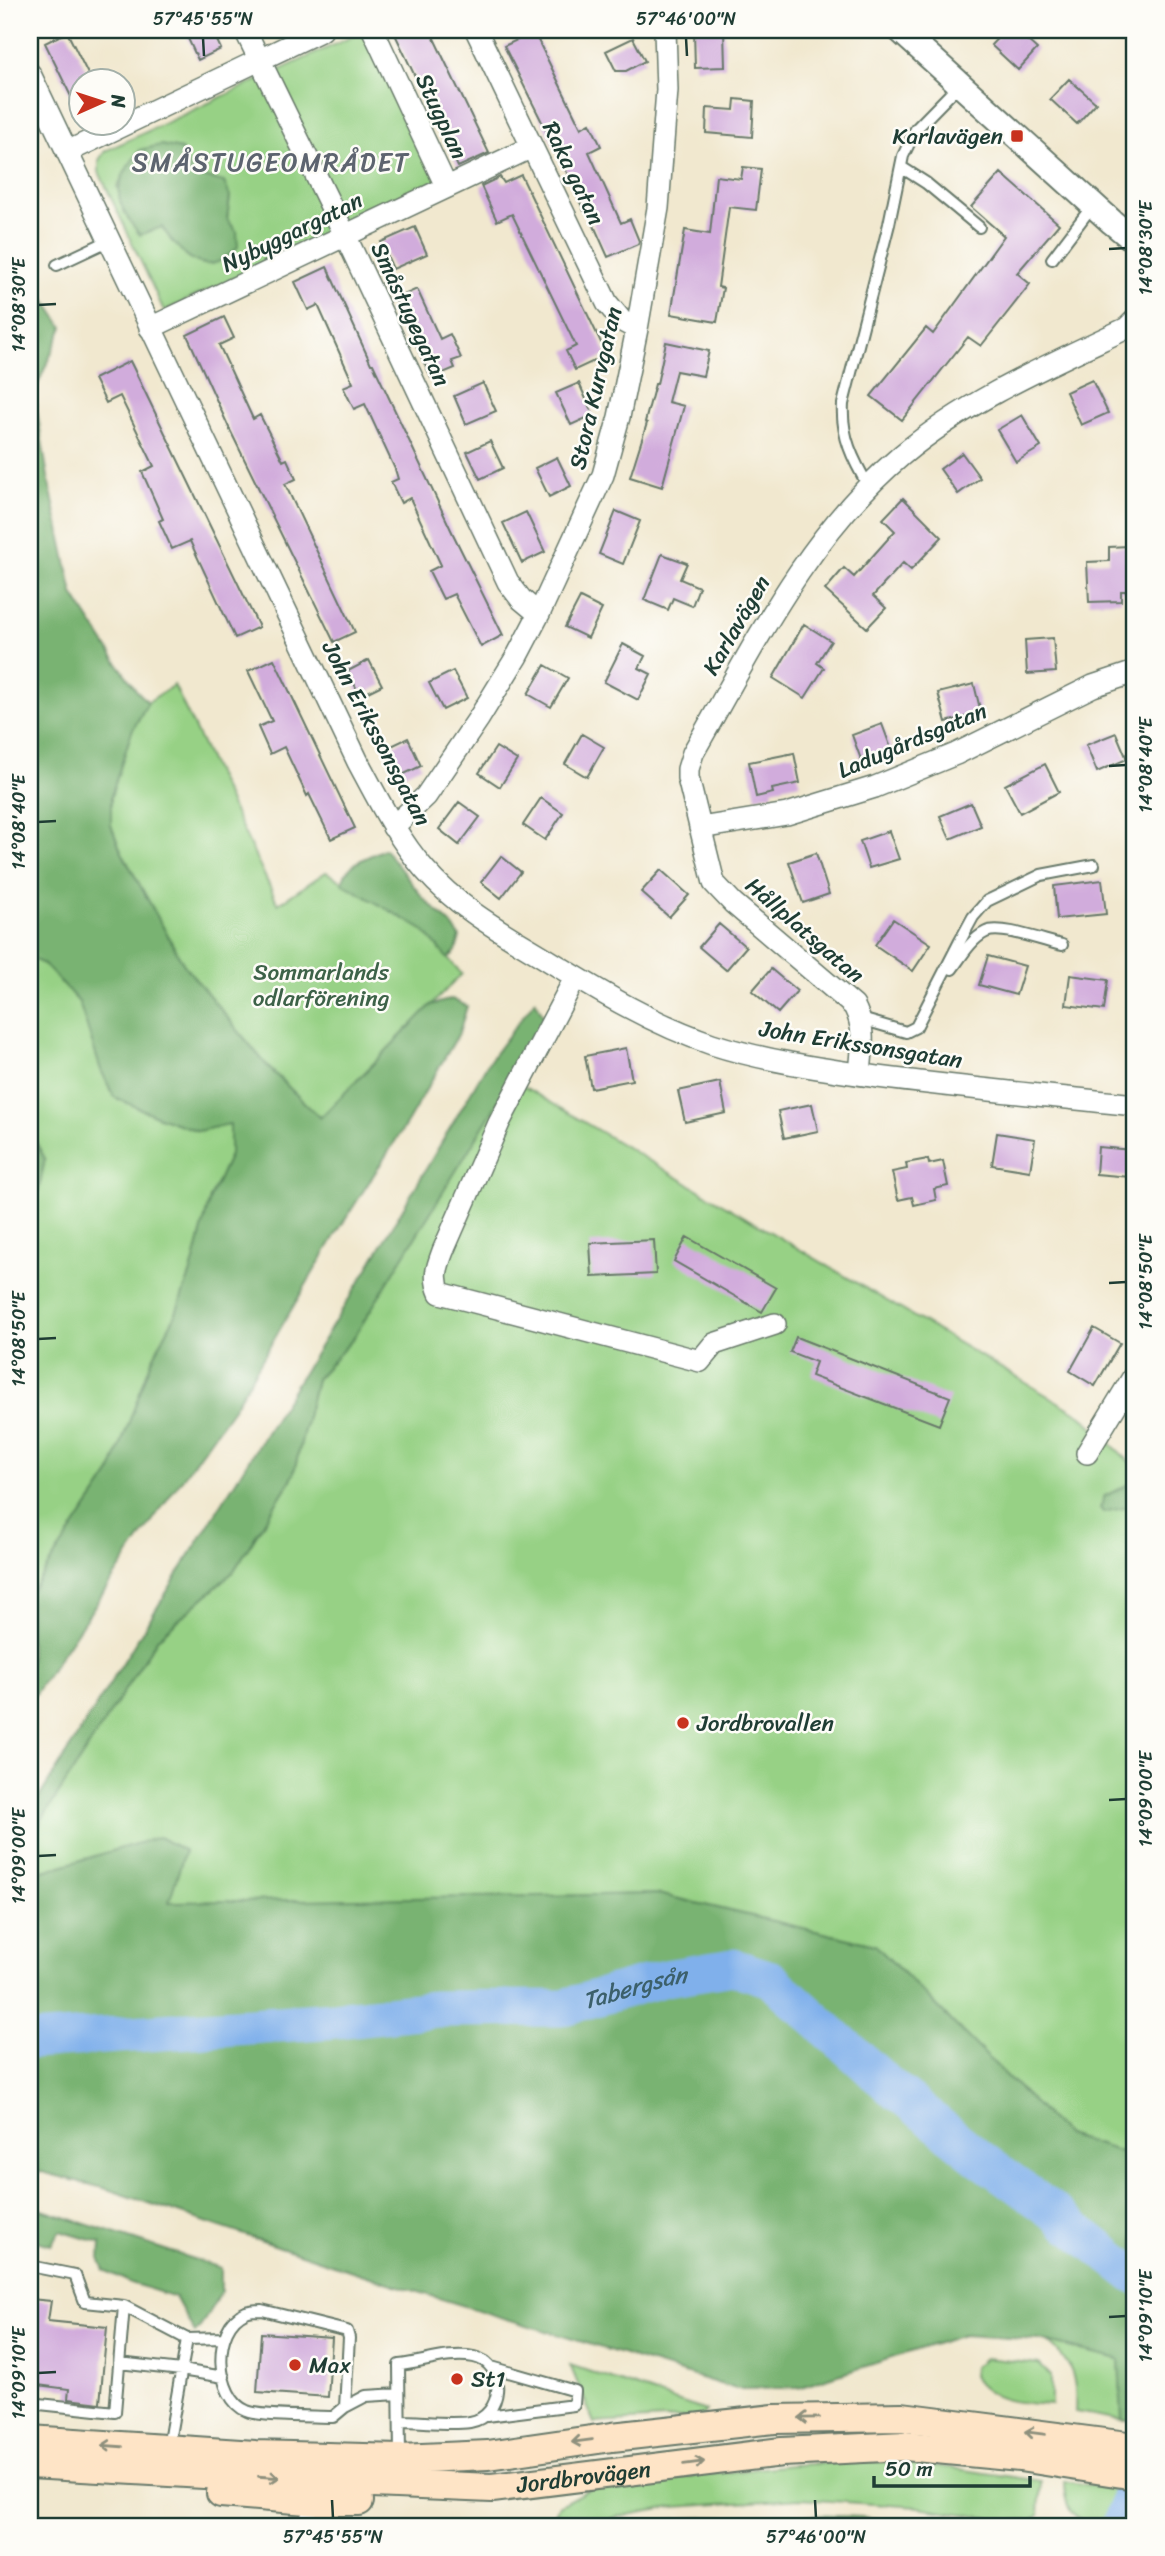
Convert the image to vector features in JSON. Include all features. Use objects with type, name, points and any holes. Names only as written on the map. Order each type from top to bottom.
[{"type":"main road","name":"Jordbrovägen","points":[[30,2441],[361,2460],[400,2459],[488,2455],[612,2437],[787,2419],[902,2417],[1100,2456],[1135,2475]]},
{"type":"main road","name":"Jordbrovägen","points":[[30,2464],[492,2488],[782,2452],[905,2446],[1020,2456],[1100,2456],[1135,2447]]},
{"type":"main road","points":[[30,2483],[314,2514],[492,2488]]},
{"type":"street","name":"Småstugegatan","points":[[245,30],[345,235],[508,582],[521,599],[539,614]]},
{"type":"street","points":[[67,152],[322,30]]},
{"type":"street","name":"Stugplan","points":[[373,30],[446,186]]},
{"type":"street","name":"Raka gatan","points":[[476,30],[607,303],[622,321],[637,329]]},
{"type":"street","name":"Stora Kurvgatan","points":[[393,827],[426,796],[517,656],[603,475],[619,416],[637,329],[658,208],[667,90],[666,30]]},
{"type":"street","points":[[900,30],[1135,241]]},
{"type":"street","points":[[1133,30],[1135,34]]},
{"type":"street","name":"John Erikssonsgatan","points":[[30,75],[358,762],[393,827],[425,870],[461,904],[478,918],[575,978],[647,1017],[713,1044],[797,1065],[1135,1105]]},
{"type":"street","name":"Nybyggargatan","points":[[150,328],[532,147]]},
{"type":"street","name":"Karlavägen","points":[[700,828],[688,778],[693,753],[791,583],[821,540],[902,455],[980,400],[1051,362],[1127,328],[1135,320]]},
{"type":"street","name":"Ladugårdsgatan","points":[[700,828],[787,814],[875,787],[956,754],[1093,686],[1135,672]]},
{"type":"street","name":"Hållplatsgatan","points":[[700,828],[714,883],[724,895],[854,1006],[864,1033],[860,1074]]},
{"type":"street","points":[[575,978],[499,1123],[443,1251],[435,1271],[440,1293],[700,1361],[713,1344],[775,1324]]},
{"type":"street","points":[[1087,1453],[1135,1374]]},
{"type":"lane","points":[[869,487],[849,450],[842,423],[843,404],[889,224],[903,156],[916,129],[960,84]]},
{"type":"lane","points":[[901,167],[926,183],[979,227]]},
{"type":"lane","points":[[1052,258],[1093,205]]},
{"type":"lane","points":[[57,265],[108,241]]},
{"type":"lane","points":[[861,1019],[906,1032],[916,1027],[973,917],[988,901],[1041,875],[1094,864]]},
{"type":"lane","points":[[939,985],[975,940],[987,931],[1003,931],[1062,946]]},
{"type":"lane","points":[[30,2266],[75,2275],[85,2302],[124,2306],[187,2339],[223,2338]]},
{"type":"lane","points":[[30,2403],[115,2412],[124,2306]]},
{"type":"lane","points":[[345,2407],[349,2338],[347,2331],[262,2310],[246,2311],[228,2327],[223,2338],[221,2363],[224,2377],[236,2404],[248,2412],[333,2417],[366,2396],[399,2394]]},
{"type":"lane","points":[[168,2450],[187,2339]]},
{"type":"lane","points":[[400,2459],[399,2365],[449,2357],[472,2357],[487,2362],[495,2373],[497,2393],[486,2416]]},
{"type":"lane","points":[[120,2363],[224,2377]]},
{"type":"lane","points":[[400,2421],[471,2422],[486,2416],[574,2405],[575,2391],[491,2367]]},
{"type":"green space","points":[[366,30],[439,182],[164,311],[99,172],[99,160],[105,151]],"holes":[[[181,149],[191,174],[206,179],[230,197],[227,219],[237,232],[172,242],[162,227],[117,187],[129,165]]]},
{"type":"green space","points":[[161,145],[181,149],[192,174],[224,182],[230,196],[227,219],[237,232],[238,247],[215,263],[199,263],[191,259],[162,227],[140,235],[124,212],[119,192],[124,173],[140,150]]},
{"type":"green space","points":[[30,277],[63,327],[34,393],[48,477],[73,594],[137,691],[148,702],[132,731],[111,796],[111,825],[120,849],[184,965],[269,1068],[320,1118],[431,1005],[452,999],[467,1006],[459,1033],[408,1121],[336,1234],[234,1407],[159,1511],[30,1701],[30,1593],[110,1474],[152,1360],[175,1316],[192,1269],[210,1198],[230,1155],[230,1124],[198,1131],[114,1097],[101,1070],[79,1002],[44,964],[30,958]]},
{"type":"green space","name":"Sommarlands odlarförening","points":[[174,685],[278,904],[326,872],[423,930],[462,974],[320,1118],[269,1068],[184,965],[120,849],[111,825],[111,796],[132,731],[148,702]]},
{"type":"green space","points":[[385,849],[423,898],[451,924],[460,937],[456,951],[448,959],[423,930],[342,883],[344,876],[353,866]]},
{"type":"green space","points":[[30,958],[44,964],[79,1002],[101,1070],[114,1097],[198,1131],[230,1123],[230,1155],[210,1198],[192,1269],[175,1316],[152,1360],[110,1474],[30,1593],[30,1231],[45,1159],[30,1132]]},
{"type":"green space","points":[[535,1000],[545,1019],[505,1091],[353,1339],[316,1379],[293,1476],[233,1572],[158,1638],[43,1818],[30,1846],[30,1812],[367,1270],[488,1063]]},
{"type":"green space","name":"Jordbrovallen","points":[[494,1069],[1082,1416],[1135,1467],[1135,1481],[1105,1496],[1135,1506],[1135,2156],[1066,2135],[875,1945],[658,1894],[168,1903],[185,1851],[159,1838],[30,1875],[30,1846],[42,1818],[158,1638],[233,1572],[293,1476],[316,1379],[353,1339]]},
{"type":"green space","points":[[30,1132],[45,1159],[30,1231]]},
{"type":"green space","points":[[1135,1481],[1135,1506],[1103,1512],[1100,1508],[1105,1496]]},
{"type":"green space","points":[[159,1837],[185,1851],[169,1902],[658,1894],[875,1945],[1066,2135],[1135,2156],[1135,2420],[1122,2420],[1119,2359],[1039,2340],[963,2335],[798,2388],[736,2389],[373,2278],[107,2189],[30,2169],[30,1875]]},
{"type":"green space","points":[[30,2206],[221,2268],[221,2291],[195,2333],[175,2297],[131,2283],[104,2270],[100,2260],[101,2243],[60,2231],[51,2245],[30,2239]]},
{"type":"green space","points":[[1048,2342],[1119,2359],[1122,2420],[1075,2412],[1072,2373],[1057,2350]]},
{"type":"green space","points":[[984,2358],[1039,2364],[1051,2376],[1051,2405],[1008,2400],[988,2392],[973,2377],[974,2367]]},
{"type":"green space","points":[[570,2365],[706,2411],[701,2417],[594,2423]]},
{"type":"green space","points":[[872,2461],[937,2466],[1041,2481],[1039,2514],[1031,2520],[1010,2521],[918,2507],[800,2499],[673,2507],[616,2517],[593,2526],[551,2526],[558,2506],[593,2487],[791,2465]]},
{"type":"green space","points":[[1064,2481],[1135,2493],[1135,2526],[1095,2525],[1076,2518],[1065,2498]]},
{"type":"green space","points":[[810,2515],[862,2517],[932,2526],[701,2526]]},
{"type":"sand","points":[[708,2517],[764,2520],[701,2526],[637,2526],[669,2520]]},
{"type":"building","points":[[184,30],[212,30],[221,49],[198,60]]},
{"type":"building","points":[[393,30],[430,30],[489,153],[458,167]]},
{"type":"building","points":[[694,30],[724,30],[725,67],[695,68]]},
{"type":"building","points":[[1005,30],[1016,30],[1037,49],[1018,70],[991,45]]},
{"type":"building","points":[[67,32],[84,66],[66,66],[66,86],[45,43]]},
{"type":"building","points":[[534,32],[581,128],[590,123],[601,146],[589,152],[621,223],[630,219],[639,241],[638,244],[608,257],[504,46]]},
{"type":"building","points":[[633,38],[645,61],[626,71],[616,71],[606,51]]},
{"type":"building","points":[[1069,79],[1096,103],[1077,124],[1050,99]]},
{"type":"building","points":[[735,99],[754,101],[752,137],[706,133],[707,108],[734,110]]},
{"type":"building","points":[[743,167],[761,169],[756,210],[729,207],[718,287],[723,288],[717,322],[671,314],[685,230],[710,234],[716,176],[741,179]]},
{"type":"building","points":[[1001,173],[1059,224],[1017,273],[1030,284],[981,346],[968,337],[902,420],[871,396],[926,328],[933,334],[1004,236],[971,207]]},
{"type":"building","points":[[521,175],[607,355],[575,370],[566,351],[576,346],[512,214],[497,221],[481,186],[500,177],[504,183]]},
{"type":"building","points":[[415,227],[427,254],[393,269],[381,242]]},
{"type":"building","points":[[327,267],[371,364],[503,635],[481,647],[454,594],[443,599],[429,571],[441,565],[410,498],[401,503],[391,482],[398,479],[395,469],[365,404],[354,409],[343,387],[353,383],[318,305],[308,310],[295,282]]},
{"type":"building","points":[[417,289],[440,339],[450,334],[461,358],[452,361],[455,368],[431,378],[395,299]]},
{"type":"building","points":[[224,317],[234,338],[219,345],[253,419],[260,415],[283,461],[287,459],[296,479],[285,484],[355,632],[334,642],[230,430],[187,335]]},
{"type":"building","points":[[666,342],[709,351],[703,376],[676,371],[668,402],[684,406],[662,487],[630,477],[647,423],[645,422]]},
{"type":"building","points":[[130,361],[259,627],[235,638],[190,541],[172,549],[159,521],[163,519],[142,472],[154,466],[120,396],[106,403],[94,379]]},
{"type":"building","points":[[1092,380],[1108,413],[1081,425],[1066,392]]},
{"type":"building","points":[[483,383],[496,411],[466,424],[454,396]]},
{"type":"building","points":[[579,383],[593,415],[571,425],[556,393]]},
{"type":"building","points":[[1022,415],[1041,447],[1016,462],[997,430]]},
{"type":"building","points":[[490,441],[503,468],[480,479],[467,452]]},
{"type":"building","points":[[962,453],[980,478],[958,494],[940,469]]},
{"type":"building","points":[[557,457],[571,486],[549,497],[535,468]]},
{"type":"building","points":[[903,498],[942,537],[911,570],[903,563],[873,596],[886,608],[867,628],[825,590],[844,568],[854,577],[895,531],[883,519]]},
{"type":"building","points":[[616,511],[640,521],[623,564],[599,554]]},
{"type":"building","points":[[526,512],[545,552],[522,563],[503,523]]},
{"type":"building","points":[[1128,546],[1130,591],[1121,591],[1121,601],[1089,602],[1087,562],[1109,561],[1109,547]]},
{"type":"building","points":[[662,554],[687,563],[680,579],[699,587],[692,606],[673,598],[668,610],[644,600]]},
{"type":"building","points":[[580,598],[602,609],[588,638],[565,627]]},
{"type":"building","points":[[804,624],[831,641],[817,663],[824,668],[805,698],[773,678]]},
{"type":"building","points":[[1053,638],[1056,672],[1027,674],[1025,640]]},
{"type":"building","points":[[623,644],[645,656],[639,668],[651,674],[638,700],[604,682]]},
{"type":"building","points":[[274,659],[355,828],[331,839],[284,747],[270,754],[258,727],[272,721],[248,671]]},
{"type":"building","points":[[369,660],[382,685],[360,696],[348,671]]},
{"type":"building","points":[[545,665],[568,678],[551,707],[528,694]]},
{"type":"building","points":[[453,671],[467,698],[443,710],[429,683]]},
{"type":"building","points":[[974,684],[981,713],[946,722],[938,693]]},
{"type":"building","points":[[882,724],[892,751],[862,762],[852,735]]},
{"type":"building","points":[[1116,733],[1127,759],[1097,772],[1086,745]]},
{"type":"building","points":[[582,734],[604,747],[587,777],[565,764]]},
{"type":"building","points":[[408,738],[421,766],[398,777],[385,749]]},
{"type":"building","points":[[496,747],[517,760],[500,787],[479,773]]},
{"type":"building","points":[[794,753],[800,783],[772,789],[773,793],[756,797],[749,762]]},
{"type":"building","points":[[1045,764],[1059,792],[1020,813],[1005,785]]},
{"type":"building","points":[[541,798],[563,813],[545,840],[523,825]]},
{"type":"building","points":[[459,802],[480,817],[459,845],[439,829]]},
{"type":"building","points":[[971,803],[981,826],[950,839],[940,816]]},
{"type":"building","points":[[889,831],[899,859],[869,868],[860,841]]},
{"type":"building","points":[[816,853],[829,894],[803,903],[789,862]]},
{"type":"building","points":[[501,856],[521,872],[501,898],[481,882]]},
{"type":"building","points":[[661,870],[689,895],[669,917],[641,892]]},
{"type":"building","points":[[1102,880],[1106,914],[1057,919],[1054,886]]},
{"type":"building","points":[[893,919],[931,944],[913,971],[875,945]]},
{"type":"building","points":[[719,924],[746,947],[726,970],[699,947]]},
{"type":"building","points":[[988,956],[1025,966],[1016,995],[979,985]]},
{"type":"building","points":[[771,969],[797,991],[778,1013],[752,991]]},
{"type":"building","points":[[1070,975],[1108,980],[1104,1010],[1066,1005]]},
{"type":"building","points":[[626,1048],[632,1080],[591,1088],[585,1056]]},
{"type":"building","points":[[720,1082],[726,1113],[685,1122],[678,1091]]},
{"type":"building","points":[[812,1104],[818,1131],[784,1138],[778,1111]]},
{"type":"building","points":[[997,1133],[1035,1139],[1030,1171],[992,1165]]},
{"type":"building","points":[[1098,1147],[1132,1150],[1130,1177],[1096,1174]]},
{"type":"building","points":[[928,1159],[929,1164],[943,1161],[948,1186],[934,1189],[936,1200],[914,1205],[912,1197],[898,1200],[892,1172],[907,1169],[906,1163]]},
{"type":"building","points":[[687,1237],[776,1288],[762,1312],[674,1261]]},
{"type":"building","points":[[654,1240],[656,1274],[592,1277],[590,1243]]},
{"type":"building","points":[[1094,1328],[1120,1343],[1095,1386],[1070,1371]]},
{"type":"building","points":[[796,1337],[950,1397],[939,1425],[811,1376],[816,1362],[790,1352]]},
{"type":"building","points":[[30,2299],[51,2301],[48,2321],[107,2327],[100,2403],[68,2399],[69,2389],[30,2384]]},
{"type":"building","name":"Max","points":[[261,2333],[332,2338],[328,2397],[257,2392]]},
{"type":"waterway","name":"Tabergsån","points":[[30,2041],[336,2020],[435,2009],[561,2008],[666,1978],[733,1967],[771,1979],[890,2086],[1135,2276]]},
{"type":"waterway","name":"Tabergsån","points":[[1120,2526],[1127,2508],[1135,2464]]},
{"type":"place","name":"Karlavägen","points":[[1017,136]]},
{"type":"place","name":"Jordbrovallen","points":[[683,1723]]},
{"type":"place","name":"Max","points":[[295,2365]]},
{"type":"place","name":"St1","points":[[457,2379]]},
{"type":"district","name":"SMÅSTUGEOMRÅDET","points":[[271,162]]}]
